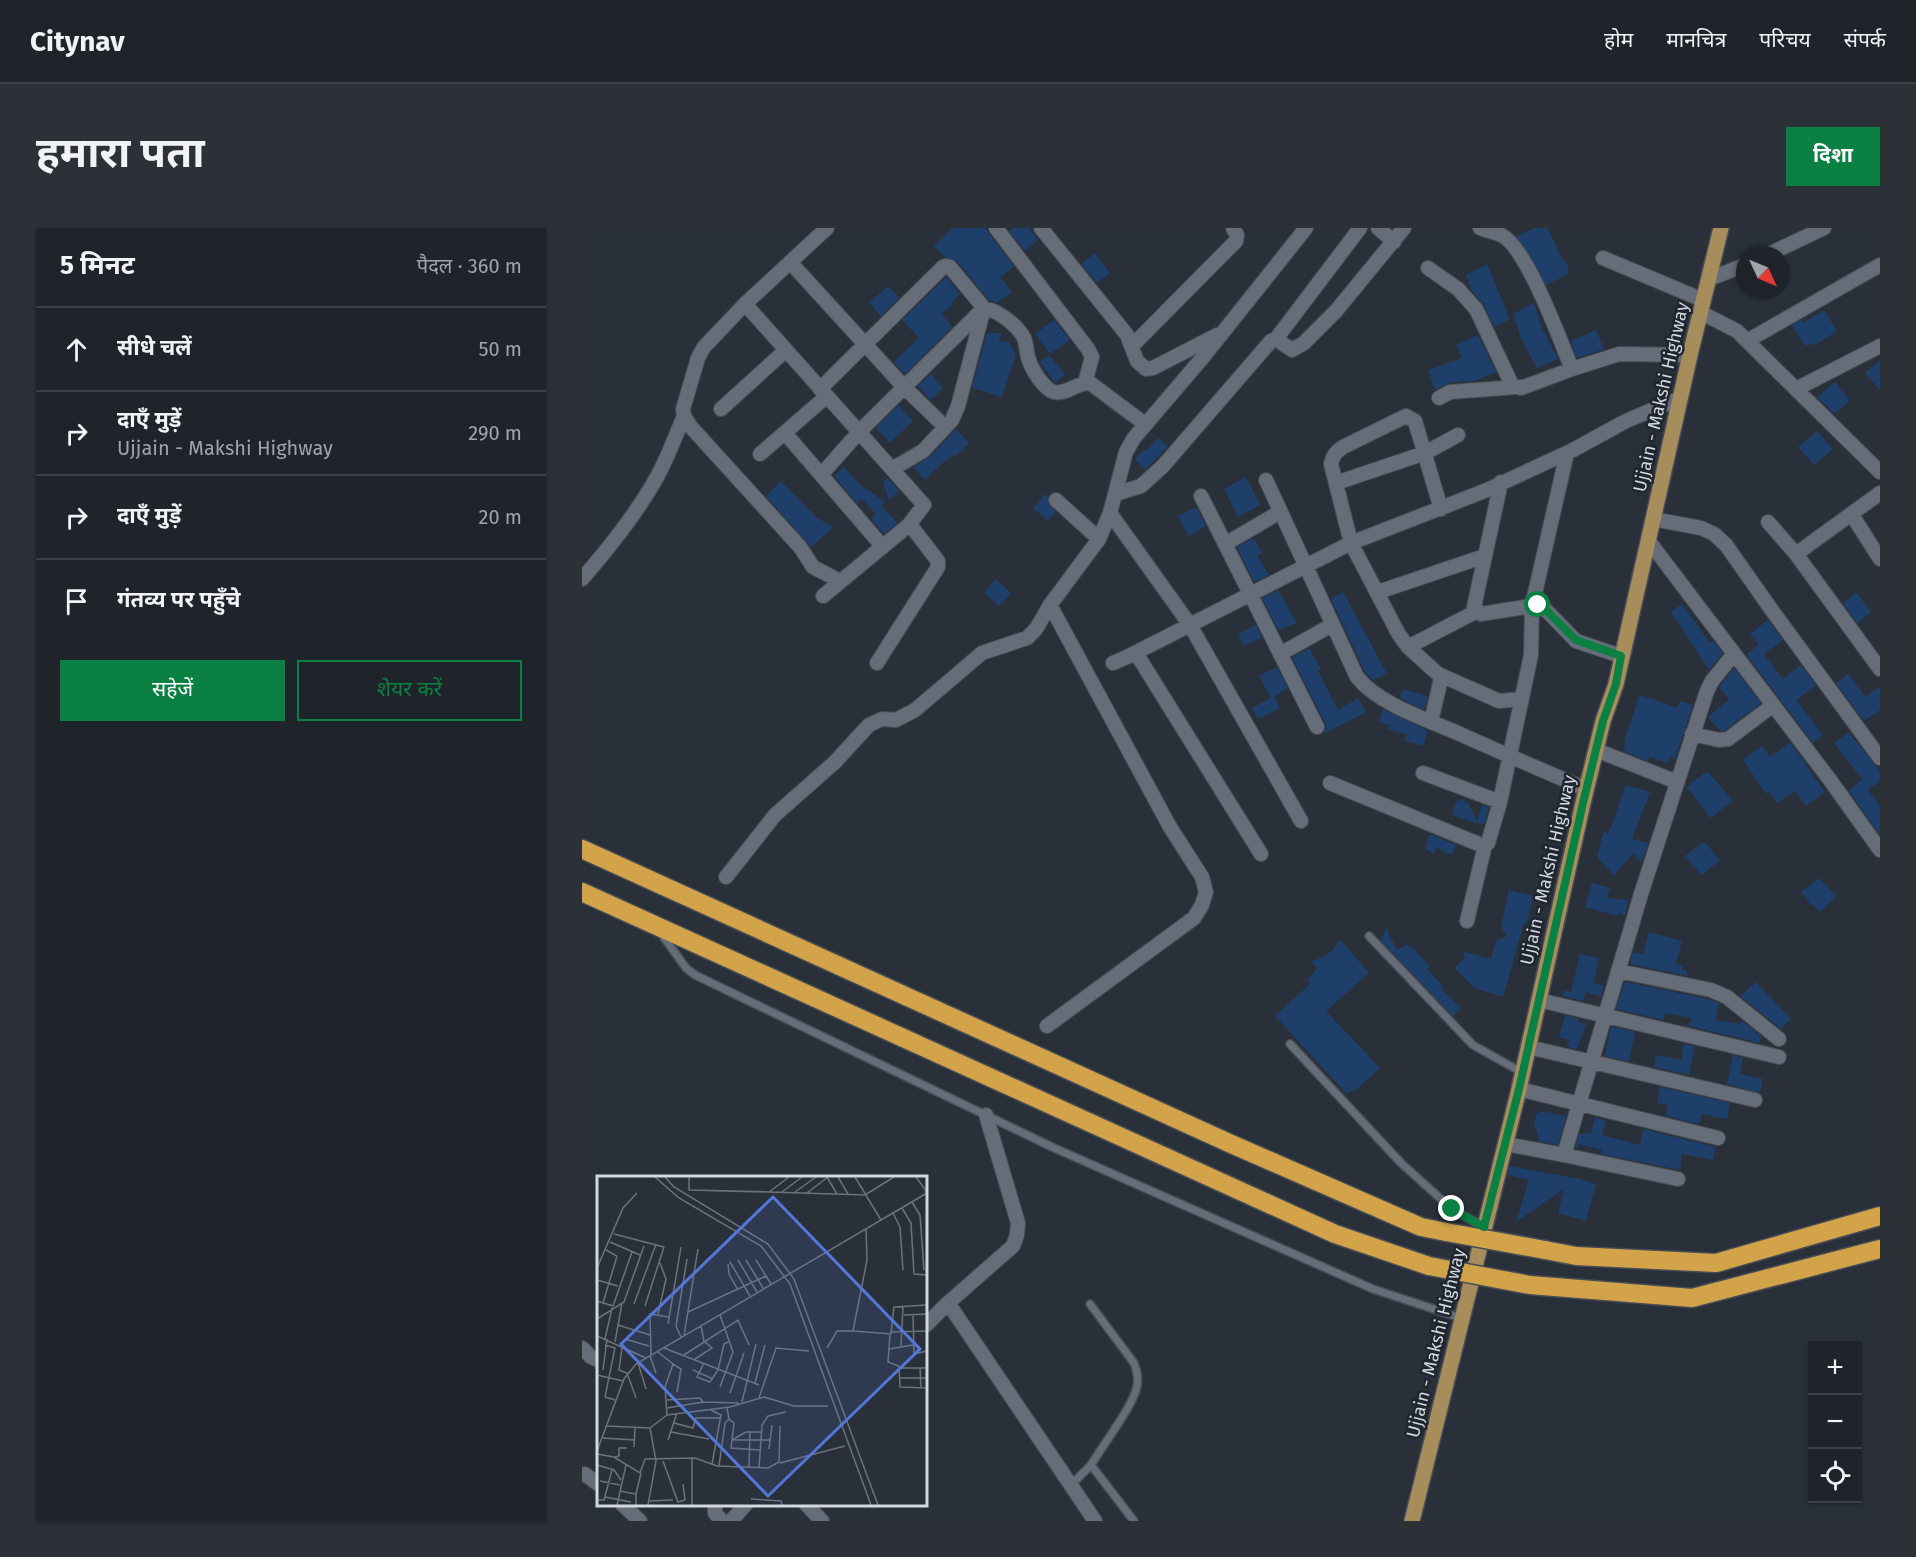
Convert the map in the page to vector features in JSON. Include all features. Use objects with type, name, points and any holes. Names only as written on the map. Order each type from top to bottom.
[{"type":"highway","points":[[582,849],[1240,1148],[1421,1227],[1576,1256],[1716,1263],[1880,1216]]},
{"type":"highway","points":[[582,892],[1335,1234],[1429,1266],[1530,1285],[1692,1298],[1880,1249]]},
{"type":"main road","name":"Ujjain - Makshi Highway","points":[[1412,1521],[1523,1073],[1586,789],[1616,684],[1680,398],[1721,228]]},
{"type":"street","points":[[827,228],[714,335],[698,358],[683,409],[684,416],[691,427],[800,547],[813,567],[840,581]]},
{"type":"street","points":[[996,228],[1088,349],[1092,357],[1085,383]]},
{"type":"street","points":[[1041,228],[1127,335],[1137,361],[1146,369],[1153,368],[1221,333]]},
{"type":"street","points":[[1132,346],[1236,241],[1237,235],[1233,228]]},
{"type":"street","points":[[726,877],[775,815],[835,762],[869,725],[882,719],[896,720],[915,710],[982,652],[1027,638],[1036,629],[1050,605],[1099,539],[1110,513],[1126,452],[1145,424],[1306,228]]},
{"type":"street","points":[[1115,494],[1146,482],[1163,466],[1270,340],[1276,339],[1360,228]]},
{"type":"street","points":[[1378,228],[1394,242]]},
{"type":"street","points":[[1276,339],[1292,350],[1304,343],[1336,311],[1404,228]]},
{"type":"street","points":[[1480,228],[1504,237],[1522,258],[1533,277],[1572,369]]},
{"type":"street","points":[[1786,246],[1824,228]]},
{"type":"street","points":[[1603,258],[1702,306],[1726,324],[1748,341],[1880,472]]},
{"type":"street","points":[[790,262],[905,388],[939,421]]},
{"type":"street","points":[[1748,341],[1880,265]]},
{"type":"street","points":[[760,454],[785,433],[866,345],[945,266],[950,267],[984,308],[999,314],[1020,332],[1025,340],[1028,360],[1033,371],[1048,389],[1061,392],[1085,383],[1094,386],[1145,424]]},
{"type":"street","points":[[1428,268],[1458,289],[1476,309],[1510,382],[1516,387]]},
{"type":"street","points":[[1709,279],[1736,268]]},
{"type":"street","points":[[745,304],[924,505],[910,524],[823,596]]},
{"type":"street","points":[[821,475],[859,432],[984,308]]},
{"type":"street","points":[[892,469],[923,451],[952,420],[958,406],[984,308]]},
{"type":"street","points":[[1796,389],[1880,346]]},
{"type":"street","points":[[721,409],[786,350]]},
{"type":"street","points":[[1438,398],[1450,392],[1521,388],[1613,356],[1690,355]]},
{"type":"street","points":[[1113,663],[1351,543],[1487,490],[1567,453],[1626,421],[1680,398]]},
{"type":"street","points":[[582,579],[599,560],[648,492],[659,474],[684,416]]},
{"type":"street","points":[[1431,721],[1441,679],[1408,647],[1351,543],[1330,464],[1334,453],[1406,416],[1415,421],[1442,508]]},
{"type":"street","points":[[785,433],[884,547]]},
{"type":"street","points":[[1336,483],[1425,453],[1458,435]]},
{"type":"street","points":[[1467,921],[1485,845],[1490,840],[1500,802],[1531,655],[1532,606],[1567,453]]},
{"type":"street","points":[[1266,480],[1332,625],[1357,677],[1366,688],[1431,721],[1586,789]]},
{"type":"street","points":[[1501,482],[1474,607],[1481,614],[1538,605],[1545,609],[1576,640],[1621,656]]},
{"type":"street","points":[[1796,554],[1880,493]]},
{"type":"street","points":[[1201,496],[1317,727]]},
{"type":"street","points":[[1056,500],[1099,539]]},
{"type":"street","points":[[1225,544],[1280,512]]},
{"type":"street","points":[[1110,513],[1190,625],[1301,821]]},
{"type":"street","points":[[1852,514],[1880,559]]},
{"type":"street","points":[[1653,519],[1701,528],[1714,534],[1726,545],[1880,758]]},
{"type":"street","points":[[1768,522],[1796,554],[1880,669]]},
{"type":"street","points":[[877,663],[938,567],[938,561],[911,529],[910,524]]},
{"type":"street","points":[[1648,540],[1830,780],[1880,850]]},
{"type":"street","points":[[1378,592],[1485,556]]},
{"type":"street","points":[[1047,1026],[1194,918],[1202,905],[1206,892],[1202,877],[1170,827],[1050,605]]},
{"type":"street","points":[[1408,647],[1477,611]]},
{"type":"street","points":[[1280,654],[1332,625]]},
{"type":"street","points":[[1136,652],[1261,854]]},
{"type":"street","points":[[1564,1155],[1618,971],[1692,734],[1712,681],[1733,655]]},
{"type":"street","points":[[1438,674],[1499,701],[1522,699]]},
{"type":"street","points":[[1692,734],[1719,740],[1728,739],[1772,706]]},
{"type":"street","points":[[1596,750],[1677,782]]},
{"type":"street","points":[[1423,773],[1500,802]]},
{"type":"street","points":[[1330,783],[1485,845]]},
{"type":"street","points":[[1618,971],[1711,990],[1727,997],[1779,1039]]},
{"type":"street","points":[[1539,1000],[1779,1057]]},
{"type":"street","points":[[1528,1047],[1755,1100]]},
{"type":"street","points":[[1519,1089],[1718,1138]]},
{"type":"street","points":[[927,1324],[1013,1246],[1017,1235],[1018,1223],[986,1115]]},
{"type":"street","points":[[1506,1144],[1678,1179]]},
{"type":"street","points":[[948,1303],[1095,1521]]},
{"type":"street","points":[[582,1475],[585,1474],[597,1483]]},
{"type":"street","points":[[628,1506],[640,1521]]},
{"type":"street","points":[[721,1516],[742,1506]]},
{"type":"lane","points":[[655,926],[686,968],[695,975],[1052,1148],[1373,1289],[1461,1318]]},
{"type":"lane","points":[[1369,936],[1473,1045],[1523,1073]]},
{"type":"lane","points":[[1290,1044],[1401,1163],[1452,1209],[1484,1227]]},
{"type":"lane","points":[[1070,1486],[1091,1465],[1137,1387],[1138,1374],[1134,1363],[1090,1304]]},
{"type":"lane","points":[[1091,1465],[1134,1521]]},
{"type":"building","points":[[952,228],[985,228],[1014,267],[1000,277],[1012,292],[997,303],[989,300],[957,261],[945,257],[934,246]]},
{"type":"building","points":[[1013,228],[1029,228],[1038,240],[1025,251],[1009,231]]},
{"type":"building","points":[[1534,228],[1548,228],[1561,257],[1567,264],[1569,274],[1546,285],[1530,255],[1516,236]]},
{"type":"building","points":[[1095,253],[1110,273],[1097,283],[1081,264]]},
{"type":"building","points":[[1487,264],[1510,319],[1494,327],[1484,305],[1472,291],[1466,275]]},
{"type":"building","points":[[946,277],[960,294],[951,303],[953,305],[942,313],[952,327],[905,374],[894,362],[919,338],[902,320]]},
{"type":"building","points":[[888,286],[899,298],[881,316],[869,303]]},
{"type":"building","points":[[1534,303],[1542,328],[1558,359],[1537,368],[1521,338],[1513,314]]},
{"type":"building","points":[[1824,310],[1837,331],[1813,346],[1811,343],[1805,346],[1792,325],[1801,320],[1803,323]]},
{"type":"building","points":[[1054,320],[1070,340],[1050,354],[1035,334]]},
{"type":"building","points":[[1596,330],[1604,349],[1577,358],[1571,341]]},
{"type":"building","points":[[987,333],[1001,333],[999,342],[1009,341],[1016,355],[1002,397],[972,388]]},
{"type":"building","points":[[1478,335],[1496,372],[1475,381],[1449,383],[1435,390],[1428,370],[1462,358],[1456,345]]},
{"type":"building","points":[[1049,355],[1065,374],[1055,383],[1040,362]]},
{"type":"building","points":[[1880,360],[1880,390],[1865,373]]},
{"type":"building","points":[[931,374],[943,389],[930,400],[918,386]]},
{"type":"building","points":[[1835,382],[1850,400],[1834,414],[1817,397]]},
{"type":"building","points":[[899,405],[913,421],[890,443],[876,428]]},
{"type":"building","points":[[956,429],[969,443],[925,480],[913,467],[930,457]]},
{"type":"building","points":[[1817,431],[1833,449],[1814,465],[1798,447]]},
{"type":"building","points":[[1158,438],[1168,446],[1145,470],[1135,459]]},
{"type":"building","points":[[844,467],[861,486],[886,502],[881,506],[898,523],[884,534],[871,519],[875,515],[874,512],[862,499],[857,503],[834,476]]},
{"type":"building","points":[[1246,477],[1260,505],[1238,517],[1224,489]]},
{"type":"building","points":[[888,478],[899,491],[889,500],[883,482]]},
{"type":"building","points":[[781,481],[817,518],[834,527],[811,547],[766,496]]},
{"type":"building","points":[[1045,494],[1048,497],[1048,503],[1056,512],[1048,521],[1033,508]]},
{"type":"building","points":[[1196,507],[1206,526],[1188,536],[1178,516]]},
{"type":"building","points":[[1254,538],[1262,553],[1257,555],[1269,575],[1254,582],[1237,547]]},
{"type":"building","points":[[996,579],[1011,593],[999,606],[984,593]]},
{"type":"building","points":[[1278,590],[1297,623],[1278,630],[1262,598]]},
{"type":"building","points":[[1343,592],[1387,674],[1373,680],[1365,672],[1331,599]]},
{"type":"building","points":[[1856,592],[1871,612],[1857,623],[1843,603]]},
{"type":"building","points":[[1682,604],[1710,643],[1713,640],[1723,653],[1709,670],[1671,612]]},
{"type":"building","points":[[1768,620],[1783,640],[1764,654],[1783,679],[1801,665],[1816,685],[1797,701],[1823,735],[1813,743],[1746,654],[1759,645],[1750,634]]},
{"type":"building","points":[[1256,625],[1262,637],[1244,646],[1238,634]]},
{"type":"building","points":[[1309,648],[1321,669],[1318,671],[1338,710],[1358,698],[1366,712],[1323,734],[1326,728],[1325,723],[1292,658]]},
{"type":"building","points":[[1277,667],[1288,688],[1271,698],[1259,676]]},
{"type":"building","points":[[1734,668],[1761,703],[1725,730],[1720,731],[1708,717],[1729,699],[1719,687]]},
{"type":"building","points":[[1848,674],[1866,697],[1880,686],[1880,710],[1864,721],[1836,683]]},
{"type":"building","points":[[1403,689],[1428,696],[1424,710],[1400,698]]},
{"type":"building","points":[[1640,695],[1677,708],[1680,701],[1693,705],[1675,759],[1670,757],[1668,763],[1650,757],[1648,761],[1623,751],[1625,738]]},
{"type":"building","points":[[1274,696],[1280,708],[1258,719],[1252,708]]},
{"type":"building","points":[[1383,709],[1428,731],[1423,746],[1405,741],[1407,735],[1388,729],[1389,725],[1379,722]]},
{"type":"building","points":[[1849,732],[1880,771],[1880,781],[1868,790],[1880,806],[1880,835],[1849,791],[1862,779],[1834,743]]},
{"type":"building","points":[[1790,742],[1825,792],[1806,806],[1795,791],[1777,803],[1769,791],[1766,794],[1743,760],[1762,746],[1770,757]]},
{"type":"building","points":[[1708,772],[1733,801],[1710,818],[1687,787]]},
{"type":"building","points":[[1626,785],[1650,792],[1632,839],[1648,843],[1642,862],[1633,853],[1614,876],[1597,857],[1604,830],[1608,835]]},
{"type":"building","points":[[1462,799],[1468,802],[1478,824],[1452,815],[1456,802]]},
{"type":"building","points":[[1482,805],[1489,807],[1484,824],[1477,822]]},
{"type":"building","points":[[1430,834],[1456,845],[1452,855],[1436,848],[1434,854],[1425,849]]},
{"type":"building","points":[[1702,843],[1706,843],[1720,861],[1701,875],[1685,856]]},
{"type":"building","points":[[1819,878],[1837,896],[1820,912],[1801,892]]},
{"type":"building","points":[[1592,883],[1610,888],[1607,898],[1628,900],[1625,916],[1619,912],[1618,916],[1585,907]]},
{"type":"building","points":[[1509,890],[1533,896],[1527,923],[1524,923],[1503,997],[1475,988],[1454,968],[1465,958],[1464,952],[1491,959],[1496,941],[1507,936],[1501,927]]},
{"type":"building","points":[[1386,928],[1397,950],[1406,945],[1413,948],[1430,966],[1427,969],[1443,986],[1441,988],[1461,1008],[1453,1016],[1381,941]]},
{"type":"building","points":[[1649,932],[1682,941],[1676,964],[1683,966],[1682,970],[1686,971],[1688,976],[1630,964],[1633,952],[1643,954]]},
{"type":"building","points":[[1340,939],[1369,973],[1326,1011],[1380,1068],[1356,1090],[1346,1093],[1275,1016],[1311,983],[1307,981],[1317,968],[1311,962],[1333,950]]},
{"type":"building","points":[[1580,954],[1599,958],[1594,983],[1604,986],[1601,997],[1586,992],[1583,1001],[1562,996],[1564,990],[1571,992]]},
{"type":"building","points":[[1625,982],[1719,1003],[1715,1020],[1740,1024],[1741,1020],[1761,1036],[1760,1043],[1689,1026],[1691,1018],[1665,1013],[1664,1020],[1616,1009]]},
{"type":"building","points":[[1756,982],[1791,1019],[1781,1029],[1740,996]]},
{"type":"building","points":[[1565,1015],[1579,1019],[1578,1022],[1586,1024],[1577,1049],[1567,1047],[1569,1040],[1559,1037]]},
{"type":"building","points":[[1611,1026],[1635,1032],[1629,1061],[1605,1056]]},
{"type":"building","points":[[1684,1044],[1695,1046],[1689,1075],[1654,1067],[1656,1055],[1681,1060]]},
{"type":"building","points":[[1733,1055],[1743,1058],[1740,1074],[1763,1079],[1760,1093],[1727,1084]]},
{"type":"building","points":[[1660,1087],[1730,1103],[1727,1119],[1702,1114],[1699,1124],[1665,1116],[1668,1105],[1657,1103]]},
{"type":"building","points":[[1541,1111],[1566,1116],[1558,1145],[1539,1141],[1537,1130],[1534,1129],[1536,1114]]},
{"type":"building","points":[[1595,1117],[1606,1121],[1602,1135],[1640,1145],[1643,1129],[1716,1147],[1713,1160],[1682,1154],[1680,1170],[1601,1154],[1602,1150],[1579,1144],[1579,1148],[1575,1148],[1579,1134],[1591,1133]]},
{"type":"building","points":[[1510,1166],[1596,1184],[1586,1221],[1558,1213],[1564,1189],[1516,1222],[1529,1180],[1508,1175]]},
{"type":"route","points":[[1452,1209],[1484,1227],[1519,1089],[1583,803],[1603,721],[1616,684],[1621,656],[1576,640],[1545,609],[1538,605]]}]
